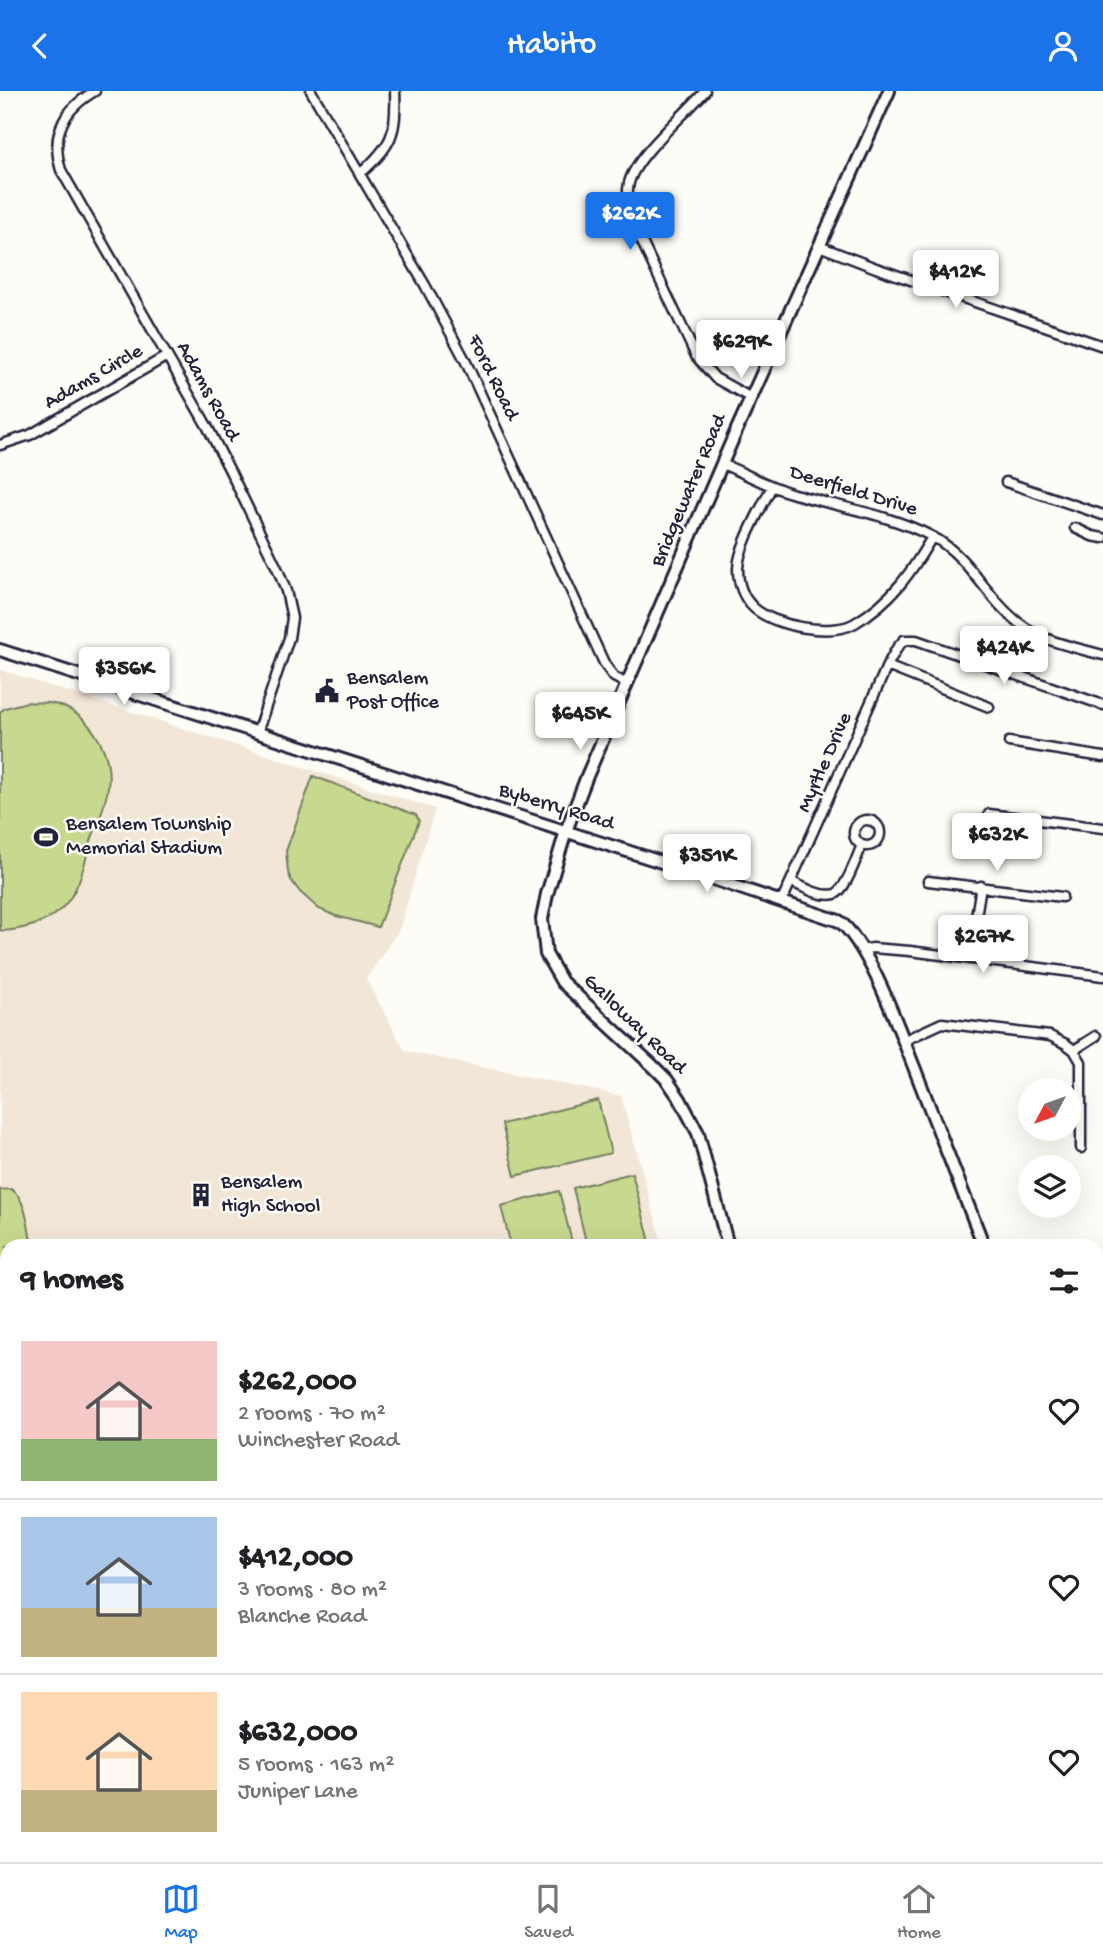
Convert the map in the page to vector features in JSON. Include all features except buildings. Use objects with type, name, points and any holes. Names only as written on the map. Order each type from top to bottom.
[{"type":"main road","name":"Bridgewater Road","points":[[566,831],[587,776],[722,464],[889,91]]},
{"type":"main road","name":"Byberry Road","points":[[0,650],[839,921],[849,929],[862,950],[903,1041],[981,1239]]},
{"type":"main road","name":"Galloway Road","points":[[566,831],[542,919],[546,954],[562,982],[652,1065],[680,1099],[698,1133],[726,1239]]},
{"type":"street","name":"Adams Road","points":[[95,91],[77,103],[64,119],[57,139],[57,158],[70,188],[231,473],[278,570],[290,607],[292,627],[257,733]]},
{"type":"street","name":"Ford Road","points":[[311,91],[361,173],[465,360],[605,665],[614,677],[627,684]]},
{"type":"street","points":[[361,173],[376,160],[390,141],[395,122],[396,91]]},
{"type":"street","points":[[705,91],[655,144],[635,170],[628,185],[628,207],[632,221],[696,356],[715,378],[751,398]]},
{"type":"street","points":[[819,246],[1103,346]]},
{"type":"street","name":"Adams Circle","points":[[0,445],[30,435],[167,356]]},
{"type":"street","name":"Deerfield Drive","points":[[722,464],[789,492],[901,523],[932,537],[960,557],[998,604],[1019,624],[1046,638],[1103,655]]},
{"type":"street","points":[[1006,482],[1103,515]]},
{"type":"street","points":[[772,486],[741,554],[738,570],[740,587],[747,601],[760,612],[780,621],[830,631],[846,628],[872,611],[905,581],[932,537]]},
{"type":"street","points":[[1075,528],[1103,538]]},
{"type":"street","name":"Myrtle Drive","points":[[782,901],[794,883],[887,666],[904,640],[916,640],[1103,705]]},
{"type":"street","points":[[887,666],[989,708]]},
{"type":"street","points":[[1009,742],[1103,757]]},
{"type":"street","points":[[989,814],[1103,828]]},
{"type":"street","points":[[794,883],[822,894],[838,892],[845,884],[862,845]]},
{"type":"street","points":[[928,881],[1062,897]]},
{"type":"street","points":[[969,959],[981,886]]},
{"type":"street","points":[[862,950],[872,948],[910,951],[1103,976]]},
{"type":"street","points":[[903,1041],[942,1023],[1049,1036],[1066,1044],[1074,1050],[1081,1062],[1081,1148]]},
{"type":"street","points":[[1074,1050],[1096,1036]]},
{"type":"shaded area","points":[[0,670],[435,809],[399,930],[366,979],[405,1051],[621,1096],[661,1239],[0,1239]]},
{"type":"green space","name":"Bensalem Township Memorial Stadium","points":[[27,702],[63,707],[86,722],[102,746],[108,787],[80,878],[68,901],[42,922],[3,931],[0,930],[0,712]]},
{"type":"green space","points":[[313,776],[416,815],[419,821],[378,927],[319,909],[291,880],[286,851]]},
{"type":"green space","points":[[598,1100],[611,1153],[515,1176],[502,1124]]},
{"type":"green space","points":[[632,1173],[649,1239],[585,1239],[573,1188]]},
{"type":"green space","points":[[11,1189],[20,1200],[31,1239],[0,1239],[0,1190]]},
{"type":"green space","points":[[559,1191],[571,1239],[509,1239],[501,1206]]},
{"type":"place","name":"Bensalem Post Office","points":[[327,691]]},
{"type":"place","name":"Bensalem Township Memorial Stadium","points":[[46,837]]},
{"type":"place","name":"Bensalem High School","points":[[201,1195]]}]
